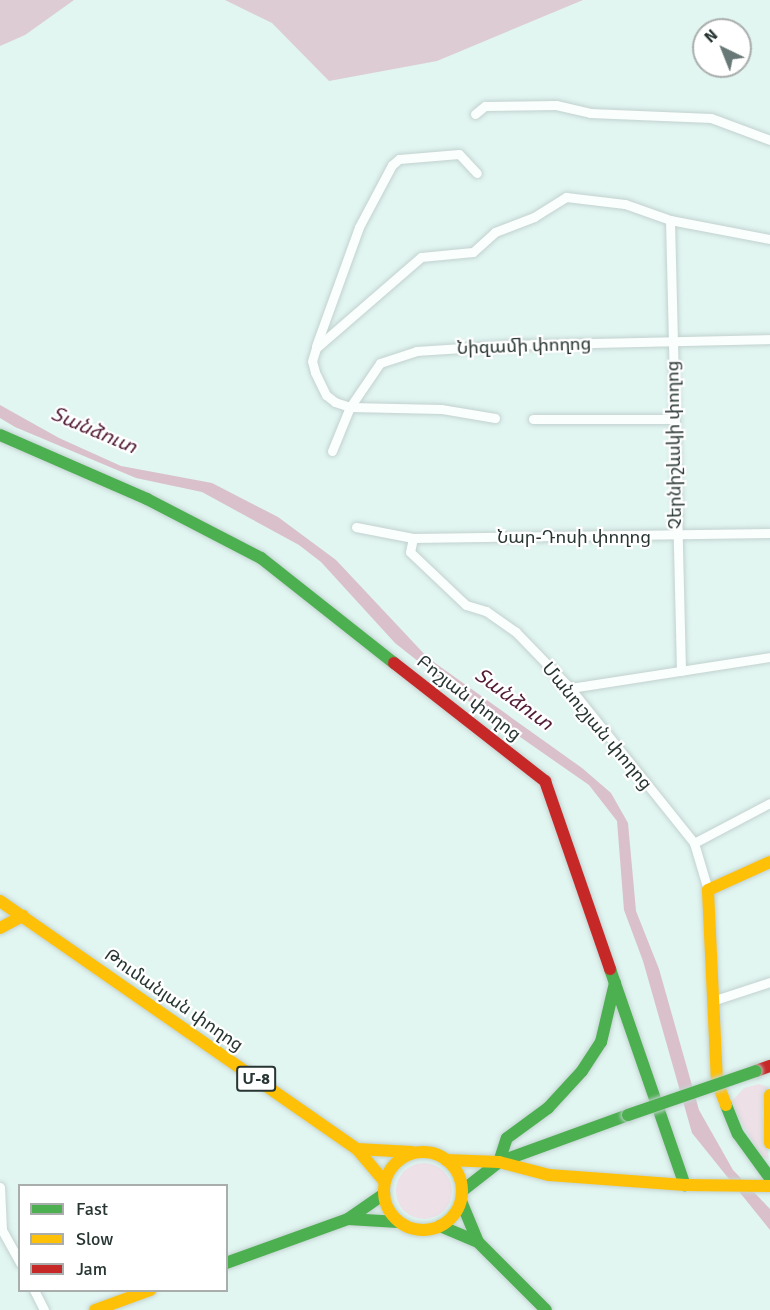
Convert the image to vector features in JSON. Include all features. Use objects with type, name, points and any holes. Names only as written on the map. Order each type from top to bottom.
[{"type":"main road","name":"Բոշյան փողոց","points":[[0,435],[147,499],[261,558],[545,781],[685,1185]]},
{"type":"main road","points":[[770,862],[708,890],[712,1054],[721,1099],[738,1134],[770,1178]]},
{"type":"main road","name":"Թումանյան փողոց","points":[[0,901],[357,1149]]},
{"type":"main road","points":[[0,928],[23,916]]},
{"type":"main road","points":[[499,1162],[507,1138],[548,1108],[582,1071],[601,1042],[608,1000],[615,982]]},
{"type":"main road","points":[[348,1219],[398,1222],[419,1230],[440,1226],[453,1216],[462,1196],[499,1162],[770,1066]]},
{"type":"main road","points":[[770,1095],[770,1143]]},
{"type":"main road","points":[[357,1149],[428,1152],[446,1160],[457,1171],[462,1196],[478,1242]]},
{"type":"main road","name":"Մ-8","points":[[357,1149],[384,1188]]},
{"type":"main road","points":[[228,1262],[348,1219],[384,1188],[396,1163],[416,1152]]},
{"type":"main road","points":[[446,1160],[499,1162],[549,1175],[685,1185],[770,1186]]},
{"type":"main road","points":[[384,1188],[398,1222]]},
{"type":"main road","points":[[440,1226],[478,1242],[546,1310]]},
{"type":"main road","points":[[95,1310],[115,1307],[146,1292]]},
{"type":"street","points":[[475,114],[485,106],[556,105],[590,113],[711,118],[770,140]]},
{"type":"street","points":[[477,173],[459,154],[399,159],[392,165],[359,227],[312,361],[321,386],[335,402],[351,407],[441,409],[495,418]]},
{"type":"street","points":[[316,348],[421,257],[473,252],[495,232],[534,218],[566,197],[625,204],[670,220],[770,238]]},
{"type":"street","name":"Չերնիշևսկի փողոց","points":[[670,220],[675,537],[681,671]]},
{"type":"street","name":"Նիզամի փողոց","points":[[332,451],[351,407],[380,363],[416,351],[509,345],[770,339]]},
{"type":"street","points":[[533,420],[673,419]]},
{"type":"street","points":[[356,528],[413,538]]},
{"type":"street","name":"Նար-Դոսի փողոց","points":[[413,538],[675,537],[770,533]]},
{"type":"street","name":"Մանուշյան փողոց","points":[[413,538],[410,552],[466,605],[486,611],[516,632],[570,688],[694,843],[708,890]]},
{"type":"street","points":[[570,688],[770,657]]},
{"type":"street","points":[[694,843],[770,803]]},
{"type":"street","points":[[712,1001],[770,982]]},
{"type":"street","points":[[0,1187],[1,1230],[18,1260]]},
{"type":"street","points":[[35,1292],[44,1310]]},
{"type":"shaded area","points":[[0,0],[74,0],[25,35],[0,46]]},
{"type":"shaded area","points":[[225,0],[583,0],[437,61],[329,81],[272,23]]},
{"type":"shaded area","points":[[0,405],[59,438],[121,466],[212,483],[278,517],[336,560],[428,658],[582,768],[611,793],[628,823],[636,911],[659,969],[699,1110],[733,1170],[770,1209],[770,1230],[692,1133],[643,961],[624,910],[617,821],[589,785],[467,700],[395,643],[321,562],[299,545],[202,492],[136,478],[15,427],[0,418]]},
{"type":"shaded area","points":[[759,1084],[768,1087],[762,1113],[769,1159],[761,1156],[730,1103],[744,1088]]},
{"type":"shaded area","points":[[424,1163],[435,1165],[444,1171],[450,1180],[452,1191],[450,1202],[444,1211],[435,1217],[424,1219],[413,1217],[404,1211],[398,1202],[396,1191],[398,1180],[404,1171],[413,1165]]},
{"type":"traffic: fast","points":[[0,435],[147,499],[261,558],[394,663]]},
{"type":"traffic: fast","points":[[610,969],[685,1185]]},
{"type":"traffic: fast","points":[[499,1162],[507,1138],[548,1108],[582,1071],[601,1042],[615,983]]},
{"type":"traffic: fast","points":[[628,1115],[756,1071]]},
{"type":"traffic: fast","points":[[726,1105],[738,1134],[770,1178]]},
{"type":"traffic: fast","points":[[462,1191],[499,1162],[628,1115]]},
{"type":"traffic: fast","points":[[228,1262],[348,1219],[384,1194]]},
{"type":"traffic: fast","points":[[461,1201],[478,1242],[546,1310]]},
{"type":"traffic: fast","points":[[348,1219],[398,1222]]},
{"type":"traffic: fast","points":[[440,1226],[478,1242]]},
{"type":"traffic: slow","points":[[726,1105],[717,1082],[708,890],[770,862]]},
{"type":"traffic: slow","points":[[0,901],[357,1149],[385,1182]]},
{"type":"traffic: slow","points":[[0,928],[23,916]]},
{"type":"traffic: slow","points":[[770,1095],[770,1143]]},
{"type":"traffic: slow","points":[[357,1149],[412,1152]]},
{"type":"traffic: slow","points":[[423,1152],[438,1155],[451,1163],[459,1176],[462,1191],[459,1206],[451,1219],[438,1227],[423,1230],[408,1227],[395,1219],[387,1206],[384,1191],[387,1176],[395,1163],[408,1155],[423,1152]]},
{"type":"traffic: slow","points":[[446,1160],[499,1162],[549,1175],[685,1185],[770,1186]]},
{"type":"traffic: slow","points":[[95,1310],[144,1292]]},
{"type":"traffic: jam","points":[[394,663],[545,781],[610,969]]},
{"type":"traffic: jam","points":[[756,1071],[770,1066]]},
{"type":"water label","name":"Տանձուտ","points":[[94,430]]},
{"type":"water label","name":"Տանձուտ","points":[[514,699]]}]
